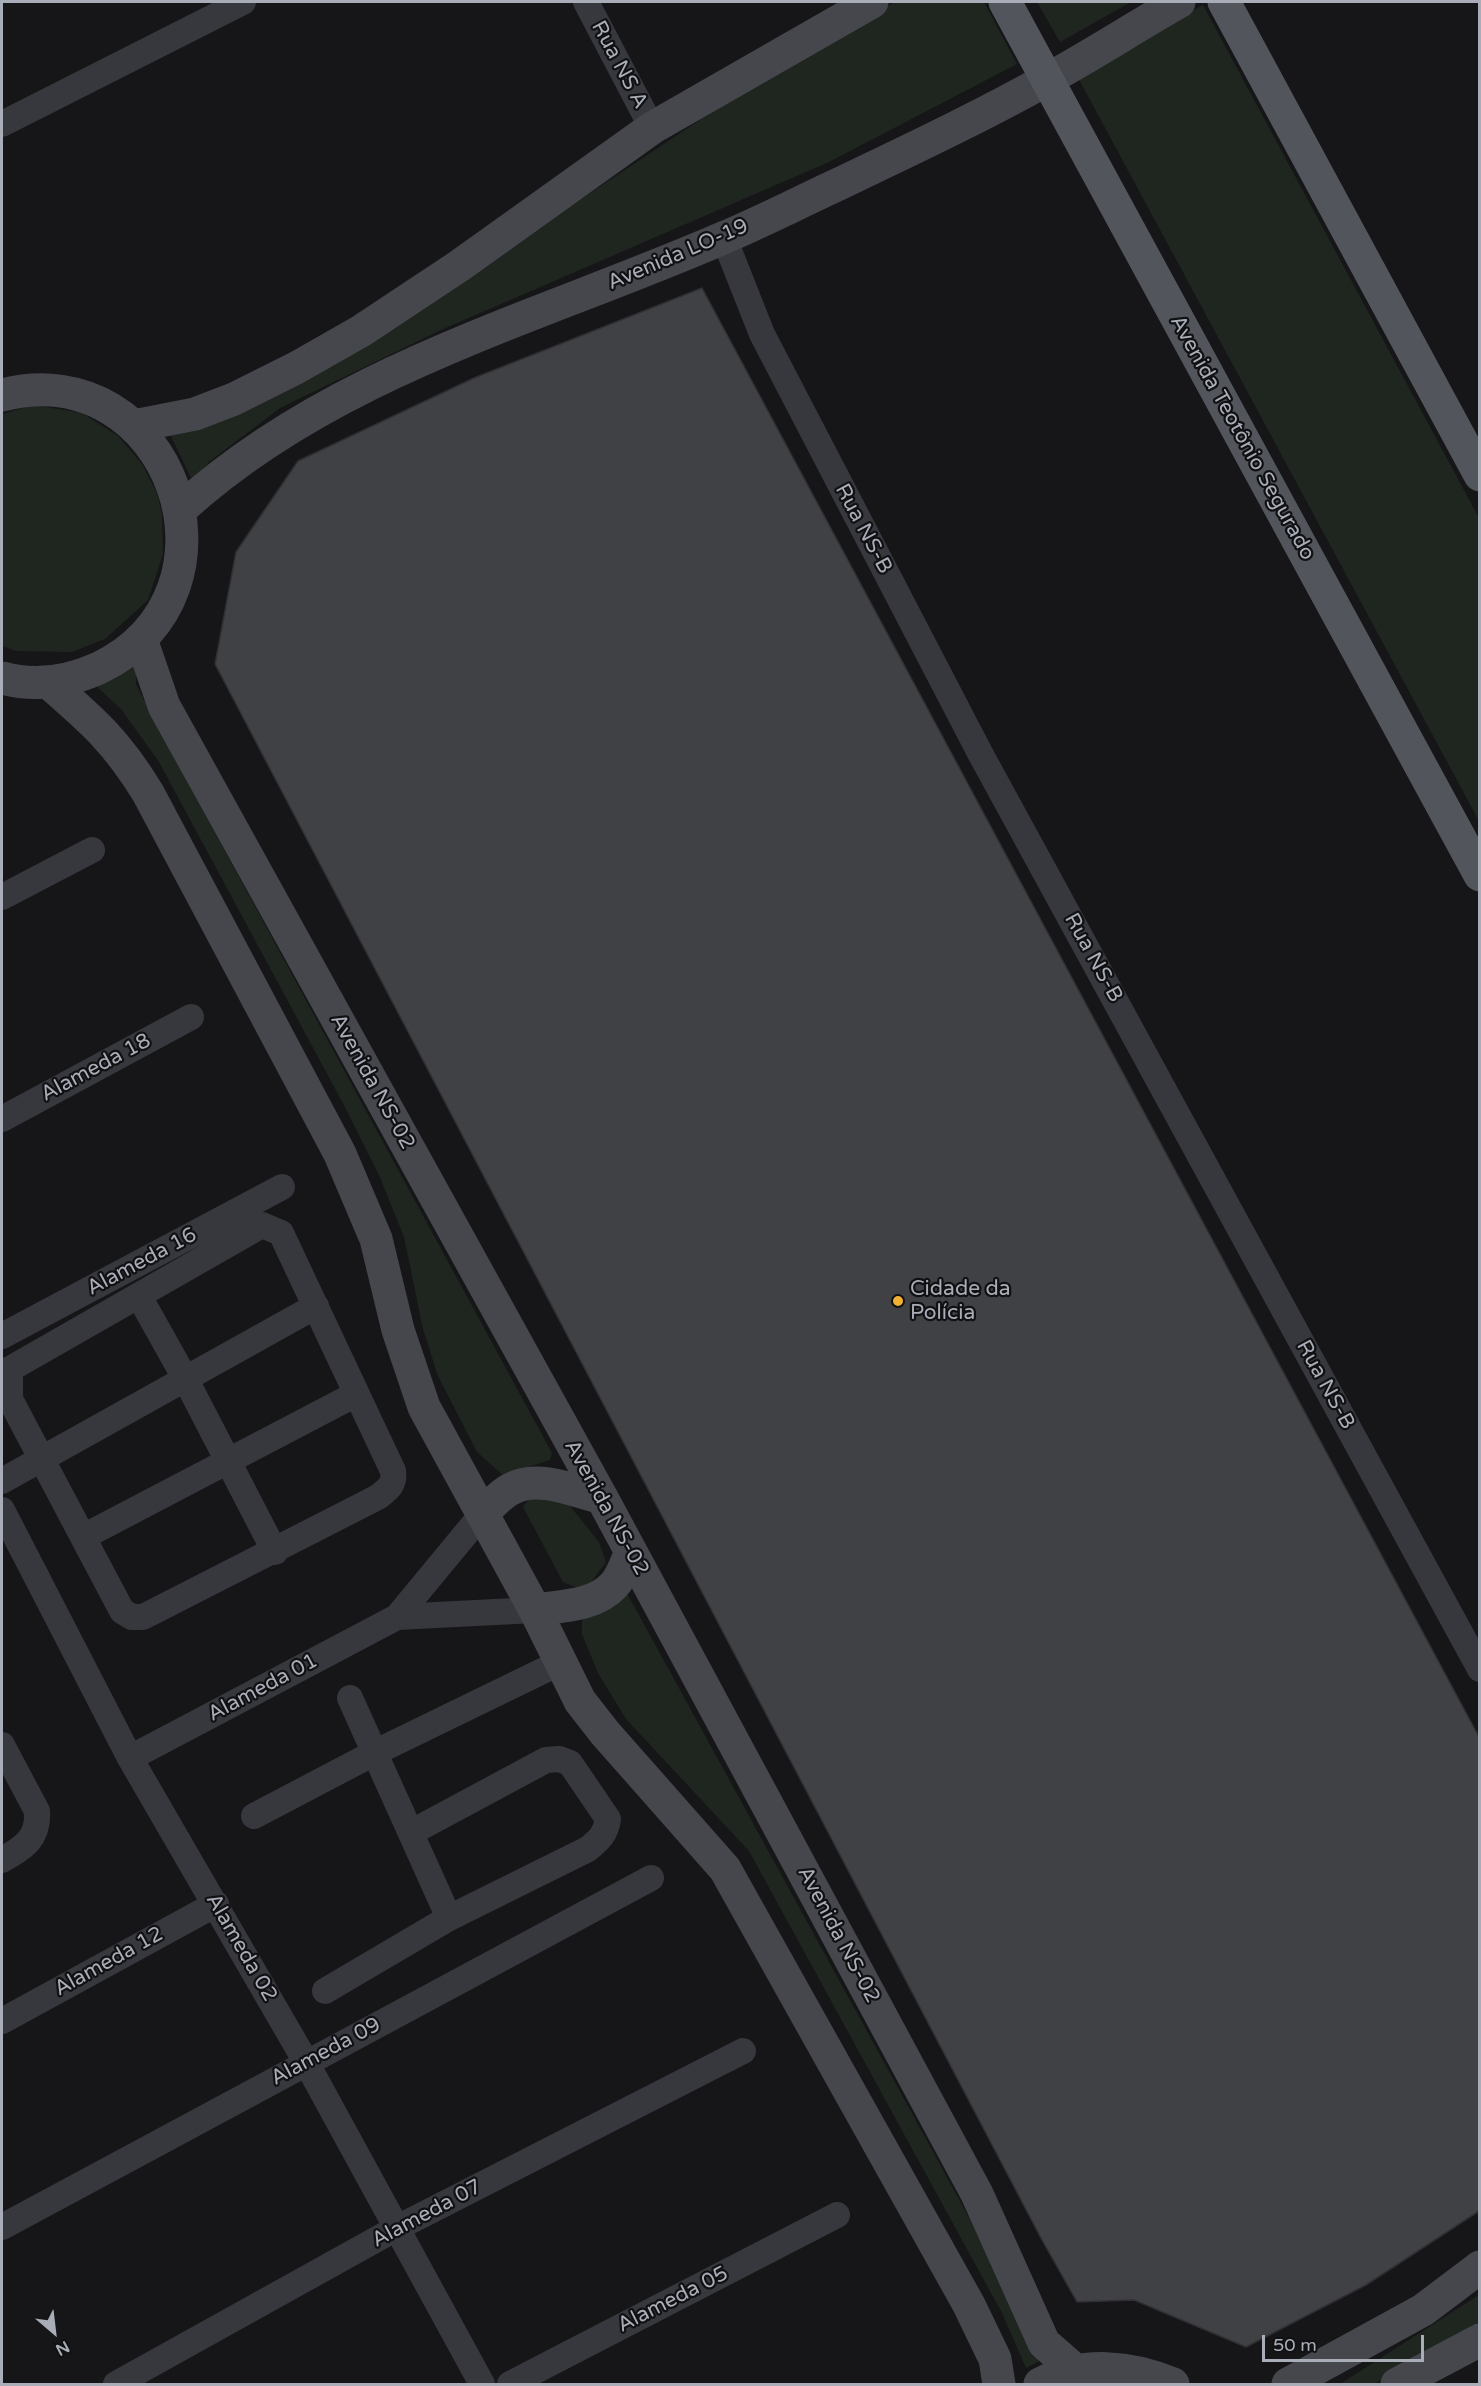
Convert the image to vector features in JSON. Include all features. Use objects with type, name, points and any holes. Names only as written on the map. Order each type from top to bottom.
[{"type":"main road","name":"Avenida Teotônio Segurado","points":[[1005,2],[1479,875]]},
{"type":"main road","points":[[1224,2],[1479,475]]},
{"type":"street","points":[[2,124],[243,2]]},
{"type":"street","name":"Rua NS A","points":[[586,2],[652,128]]},
{"type":"street","points":[[134,426],[195,414],[234,399],[296,368],[361,331],[459,266],[652,128],[872,2]]},
{"type":"street","name":"Avenida LO-19","points":[[181,509],[217,476],[251,451],[350,395],[422,360],[724,238],[914,148],[1047,80],[1179,2]]},
{"type":"street","name":"Rua NS-B","points":[[724,238],[762,334],[975,742],[1479,1669]]},
{"type":"street","points":[[2,678],[17,682],[49,683],[83,675],[114,660],[141,639],[168,601],[182,556],[181,509],[171,478],[155,450],[134,426],[108,408],[80,396],[49,390],[7,387]]},
{"type":"street","name":"Avenida NS-02","points":[[141,639],[164,706],[602,1498],[977,2194],[1044,2343],[1076,2371]]},
{"type":"street","points":[[49,683],[103,730],[126,757],[148,793],[340,1154],[376,1239],[398,1330],[424,1407],[535,1610],[580,1701],[605,1733],[725,1869],[969,2305],[995,2359],[999,2385]]},
{"type":"street","points":[[2,897],[92,850]]},
{"type":"street","name":"Alameda 18","points":[[2,1119],[191,1017]]},
{"type":"street","name":"Alameda 16","points":[[2,1336],[282,1187]]},
{"type":"street","points":[[262,1225],[280,1233],[393,1471],[394,1479],[390,1487],[378,1497],[275,1552],[143,1617],[132,1617],[122,1611],[10,1399],[10,1369],[139,1296],[262,1225]]},
{"type":"street","points":[[139,1296],[186,1380],[275,1552]]},
{"type":"street","points":[[2,1481],[316,1306]]},
{"type":"street","points":[[83,1537],[356,1394]]},
{"type":"street","points":[[483,1513],[509,1490],[525,1483],[546,1483],[602,1498]]},
{"type":"street","name":"Alameda 02","points":[[2,1510],[8,1540],[130,1758],[306,2062],[482,2385]]},
{"type":"street","name":"Alameda 01","points":[[130,1758],[397,1617],[483,1513]]},
{"type":"street","points":[[535,1610],[583,1602],[602,1595],[616,1584],[631,1552]]},
{"type":"street","name":"Alameda 01","points":[[397,1617],[535,1610]]},
{"type":"street","points":[[254,1816],[374,1753],[561,1662]]},
{"type":"street","points":[[350,1698],[449,1918]]},
{"type":"street","points":[[2,1745],[37,1811],[38,1823],[36,1833],[28,1845],[2,1860]]},
{"type":"street","points":[[325,1991],[449,1918],[588,1849],[607,1829],[608,1819],[570,1763],[559,1759],[546,1760],[412,1832]]},
{"type":"street","name":"Alameda 09","points":[[2,2227],[651,1878]]},
{"type":"street","name":"Alameda 12","points":[[2,2020],[216,1904]]},
{"type":"street","name":"Alameda 07","points":[[116,2385],[395,2229],[743,2051]]},
{"type":"street","name":"Alameda 05","points":[[510,2385],[837,2215]]},
{"type":"street","points":[[1288,2385],[1423,2310],[1479,2267]]},
{"type":"street","points":[[1396,2385],[1479,2340]]},
{"type":"street","points":[[1040,2385],[1076,2371],[1113,2368],[1150,2374],[1173,2385]]},
{"type":"shaded area","points":[[895,2],[984,2],[1017,64],[829,162],[441,330],[280,408],[209,462],[193,482],[167,428],[473,271],[784,64]]},
{"type":"shaded area","points":[[1037,2],[1131,2],[1060,42]]},
{"type":"shaded area","points":[[1203,5],[1479,518],[1479,821],[1076,74]]},
{"type":"shaded area","points":[[34,405],[82,413],[118,436],[142,464],[157,493],[162,514],[163,554],[148,600],[105,639],[72,652],[16,651],[2,646],[2,414]]},
{"type":"shaded area","points":[[136,664],[136,684],[158,728],[552,1453],[550,1460],[503,1475],[477,1452],[438,1376],[423,1329],[404,1237],[379,1175],[346,1109],[159,762],[121,709],[96,686]]},
{"type":"shaded area","points":[[558,1491],[599,1542],[606,1562],[592,1581],[578,1588],[563,1582],[523,1507],[532,1495]]},
{"type":"shaded area","points":[[628,1595],[1046,2358],[1026,2368],[1002,2313],[749,1851],[626,1719],[598,1673],[582,1634],[582,1620]]},
{"type":"shaded area","points":[[1479,2295],[1479,2331],[1373,2384],[1340,2384]]},
{"type":"building","name":"Cidade da Polícia","points":[[702,288],[1479,1737],[1479,2211],[1366,2285],[1246,2347],[1134,2300],[1077,2302],[1042,2240],[215,664],[236,552],[298,461],[474,378]]},
{"type":"place","name":"Cidade da Polícia","points":[[898,1301]]}]
